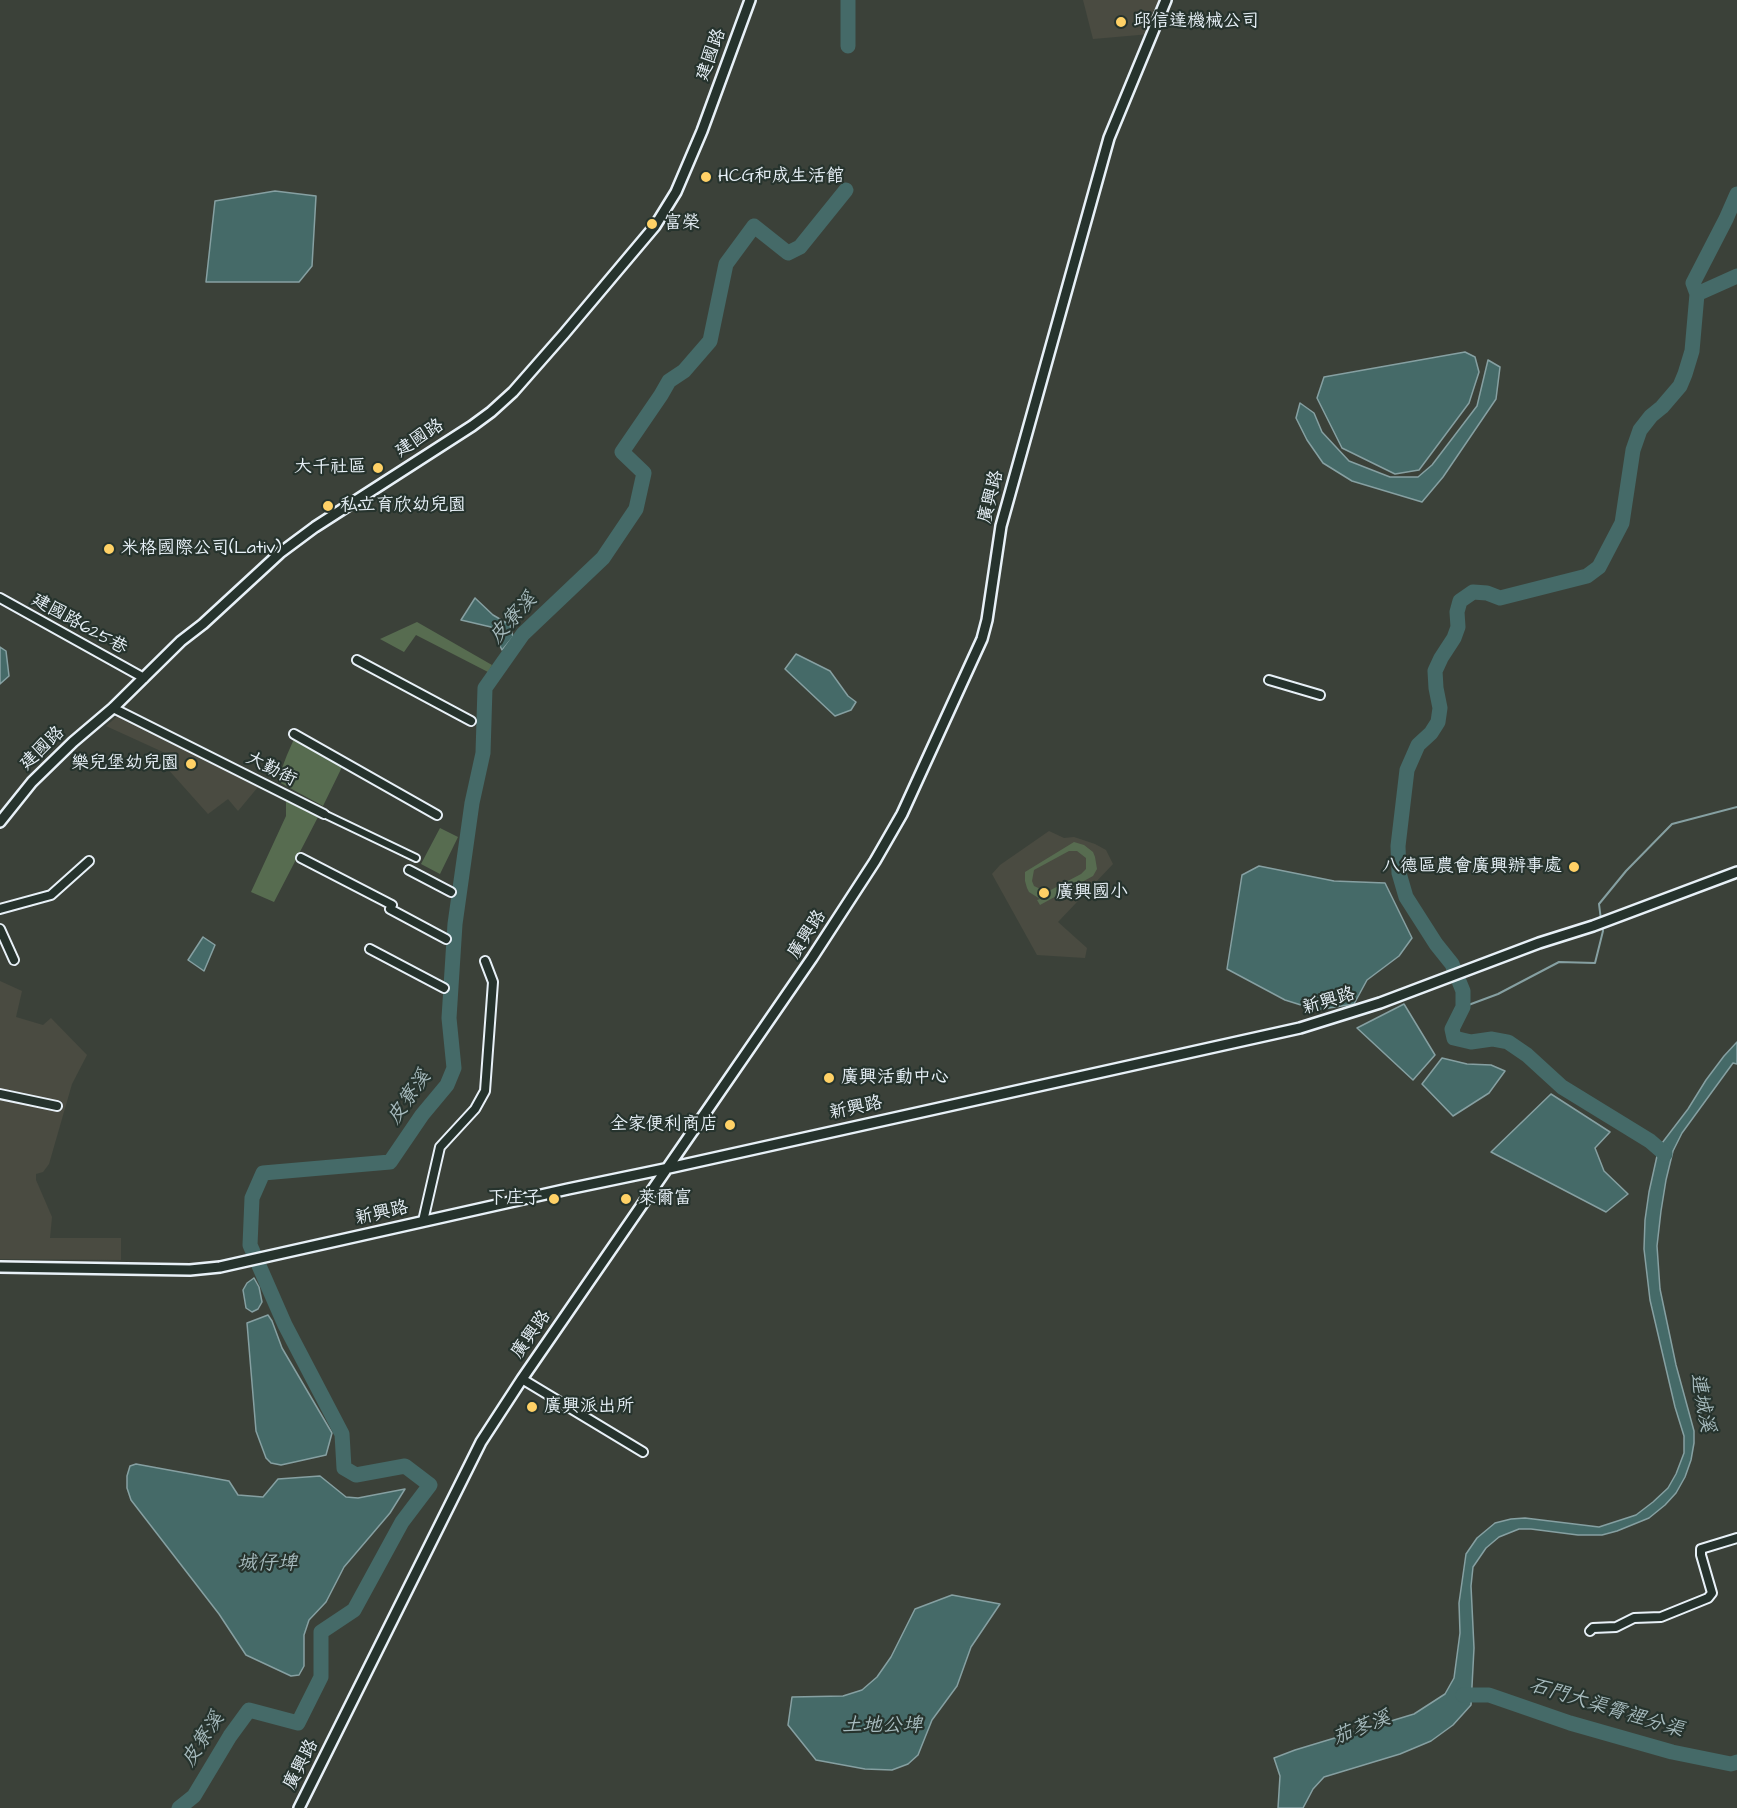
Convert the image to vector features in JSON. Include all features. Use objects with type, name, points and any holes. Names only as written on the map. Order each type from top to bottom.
[{"type":"street","name":"建國路","points":[[0,822],[32,782],[73,742],[113,708],[181,641],[203,624],[280,553],[315,527],[491,412],[513,392],[655,226],[676,192],[705,123],[750,0]]},
{"type":"street","name":"廣興路","points":[[299,1808],[481,1442],[812,958],[875,861],[902,814],[982,639],[1001,526],[1109,138],[1166,0]]},
{"type":"street","name":"建國路625巷","points":[[0,598],[144,678]]},
{"type":"street","points":[[357,660],[471,721]]},
{"type":"street","points":[[1269,680],[1320,695]]},
{"type":"street","name":"大勤街","points":[[113,708],[416,858]]},
{"type":"street","points":[[294,734],[437,815]]},
{"type":"street","points":[[301,858],[446,939]]},
{"type":"street","points":[[0,909],[51,895],[89,861]]},
{"type":"street","points":[[409,870],[451,892]]},
{"type":"street","name":"新興路","points":[[0,1267],[190,1270],[220,1267],[1300,1028],[1349,1014],[1737,872]]},
{"type":"street","points":[[0,929],[14,960]]},
{"type":"street","points":[[370,949],[444,988]]},
{"type":"street","points":[[423,1221],[440,1147],[475,1109],[485,1090],[493,982],[484,961]]},
{"type":"street","points":[[0,1094],[57,1106]]},
{"type":"street","points":[[522,1379],[643,1452]]},
{"type":"street","points":[[1590,1631],[1593,1628],[1613,1628],[1634,1618],[1661,1617],[1708,1598],[1712,1593],[1701,1549],[1737,1538]]},
{"type":"shaded area","name":"邱信達機械公司","points":[[1083,0],[1161,0],[1150,34],[1093,39]]},
{"type":"shaded area","name":"樂兒堡幼兒園","points":[[119,715],[258,787],[238,811],[228,799],[208,814],[166,767],[170,760],[163,752],[106,726]]},
{"type":"shaded area","name":"廣興國小","points":[[1049,831],[1064,838],[1074,837],[1095,844],[1106,850],[1113,864],[1058,922],[1087,948],[1085,958],[1037,955],[992,874],[1000,865]]},
{"type":"shaded area","points":[[0,981],[22,991],[16,1017],[43,1025],[51,1018],[87,1055],[72,1084],[49,1164],[43,1172],[36,1174],[36,1180],[52,1217],[50,1238],[121,1238],[121,1260],[0,1259]]},
{"type":"green space","points":[[417,622],[492,665],[488,672],[416,635],[404,652],[380,639]]},
{"type":"green space","points":[[294,739],[343,765],[323,806],[277,781]]},
{"type":"green space","points":[[286,801],[318,817],[274,902],[251,892],[286,816]]},
{"type":"green space","points":[[440,828],[458,837],[440,874],[421,864]]},
{"type":"green space","points":[[1074,842],[1084,845],[1093,852],[1097,869],[1093,876],[1040,905],[1037,900],[1040,899],[1027,888],[1025,872]],"holes":[[[1069,851],[1077,851],[1086,858],[1086,869],[1081,874],[1047,892],[1034,886],[1032,881],[1034,870]]]},
{"type":"water","points":[[275,191],[316,196],[312,266],[299,282],[206,282],[215,201]]},
{"type":"water","points":[[1465,352],[1475,357],[1479,372],[1469,403],[1419,470],[1395,474],[1342,448],[1317,398],[1324,377]]},
{"type":"water","points":[[1488,360],[1500,367],[1496,399],[1443,477],[1422,502],[1352,481],[1323,463],[1307,440],[1296,418],[1300,403],[1314,413],[1322,432],[1349,461],[1390,477],[1418,477],[1432,465],[1477,406]]},
{"type":"water","points":[[475,598],[493,615],[510,625],[513,637],[502,650],[491,627],[461,620]]},
{"type":"water","points":[[0,647],[6,651],[9,676],[0,684]]},
{"type":"water","points":[[796,654],[830,671],[848,696],[856,702],[851,710],[835,716],[785,669]]},
{"type":"water","points":[[1259,866],[1334,881],[1385,883],[1412,938],[1399,956],[1367,980],[1354,1004],[1317,1010],[1285,1000],[1227,969],[1242,875]]},
{"type":"water","points":[[203,937],[215,945],[204,971],[188,960]]},
{"type":"water","points":[[1404,1004],[1435,1055],[1413,1080],[1357,1028]]},
{"type":"water","points":[[1737,1042],[1737,1064],[1733,1063],[1682,1133],[1673,1151],[1661,1211],[1657,1246],[1660,1289],[1676,1365],[1694,1431],[1691,1460],[1676,1493],[1649,1518],[1602,1535],[1519,1529],[1499,1537],[1486,1548],[1473,1567],[1471,1586],[1474,1648],[1471,1705],[1453,1725],[1431,1741],[1400,1754],[1324,1777],[1313,1789],[1303,1808],[1278,1808],[1280,1776],[1274,1758],[1414,1714],[1445,1694],[1454,1678],[1460,1633],[1459,1603],[1466,1554],[1477,1538],[1495,1523],[1525,1518],[1599,1527],[1636,1515],[1668,1488],[1684,1453],[1684,1436],[1650,1300],[1644,1249],[1649,1192],[1659,1147],[1688,1109],[1706,1080]]},
{"type":"water","points":[[1442,1058],[1467,1064],[1491,1065],[1505,1071],[1489,1093],[1453,1116],[1422,1084]]},
{"type":"water","points":[[1551,1094],[1610,1132],[1595,1148],[1604,1171],[1628,1194],[1606,1212],[1491,1152]]},
{"type":"water","points":[[254,1278],[259,1287],[262,1302],[258,1309],[252,1312],[246,1308],[243,1290]]},
{"type":"water","points":[[268,1315],[282,1348],[332,1433],[326,1455],[281,1465],[271,1463],[266,1458],[256,1431],[247,1323]]},
{"type":"water","name":"城仔埤","points":[[136,1464],[229,1481],[238,1495],[263,1497],[278,1479],[320,1476],[346,1497],[358,1498],[405,1489],[390,1513],[344,1567],[326,1602],[309,1620],[304,1635],[304,1666],[299,1675],[291,1676],[246,1655],[219,1614],[131,1500],[127,1488],[127,1476],[130,1466]]},
{"type":"water","name":"土地公埤","points":[[952,1595],[1000,1604],[971,1647],[957,1686],[932,1720],[918,1755],[908,1764],[892,1770],[865,1769],[816,1760],[788,1725],[792,1697],[843,1696],[862,1690],[877,1677],[891,1657],[915,1609]]},
{"type":"waterway","name":"皮寮溪","points":[[848,0],[848,46]]},
{"type":"waterway","name":"皮寮溪","points":[[179,1808],[194,1796],[230,1736],[249,1710],[298,1723],[321,1677],[321,1632],[354,1610],[402,1522],[430,1485],[405,1466],[356,1475],[344,1468],[342,1434],[285,1325],[250,1245],[252,1198],[263,1173],[390,1162],[422,1115],[447,1085],[454,1068],[449,1018],[455,924],[472,803],[483,753],[485,688],[523,634],[603,558],[636,509],[644,473],[622,452],[669,381],[684,371],[710,341],[726,264],[754,226],[788,253],[800,247],[846,190]]},
{"type":"waterway","points":[[1697,294],[1693,283],[1737,194]]},
{"type":"waterway","points":[[1665,1154],[1650,1141],[1562,1087],[1527,1055],[1508,1042],[1492,1039],[1471,1042],[1454,1038],[1452,1029],[1463,1007],[1463,991],[1452,964],[1436,944],[1406,897],[1399,873],[1398,846],[1407,770],[1418,745],[1431,733],[1438,722],[1440,708],[1435,671],[1458,627],[1457,612],[1460,601],[1473,592],[1487,593],[1500,598],[1587,576],[1599,567],[1622,523],[1633,450],[1640,430],[1680,386],[1685,374],[1692,351],[1697,294],[1737,276]]},
{"type":"waterway","points":[[1601,920],[1599,904],[1626,871],[1672,824],[1737,807]]},
{"type":"waterway","points":[[1463,1007],[1498,994],[1559,962],[1595,963],[1603,931],[1602,926]]},
{"type":"waterway","name":"石門大渠霄裡分渠","points":[[1463,1695],[1489,1695],[1570,1723],[1672,1752],[1731,1764],[1737,1762]]},
{"type":"place","name":"邱信達機械公司","points":[[1121,22]]},
{"type":"place","name":"HCG和成生活館","points":[[706,177]]},
{"type":"place","name":"富榮","points":[[652,224]]},
{"type":"place","name":"大千社區","points":[[378,468]]},
{"type":"place","name":"私立育欣幼兒園","points":[[328,506]]},
{"type":"place","name":"米格國際公司(Lativ)","points":[[109,549]]},
{"type":"place","name":"樂兒堡幼兒園","points":[[191,764]]},
{"type":"place","name":"八德區農會廣興辦事處","points":[[1574,867]]},
{"type":"place","name":"廣興國小","points":[[1044,893]]},
{"type":"place","name":"廣興活動中心","points":[[829,1078]]},
{"type":"place","name":"全家便利商店","points":[[730,1125]]},
{"type":"place","name":"下庄子","points":[[554,1199]]},
{"type":"place","name":"萊爾富","points":[[626,1199]]},
{"type":"place","name":"廣興派出所","points":[[532,1407]]},
{"type":"water label","name":"連城溪","points":[[1701,1403]]},
{"type":"water label","name":"茄苳溪","points":[[1362,1729]]}]
